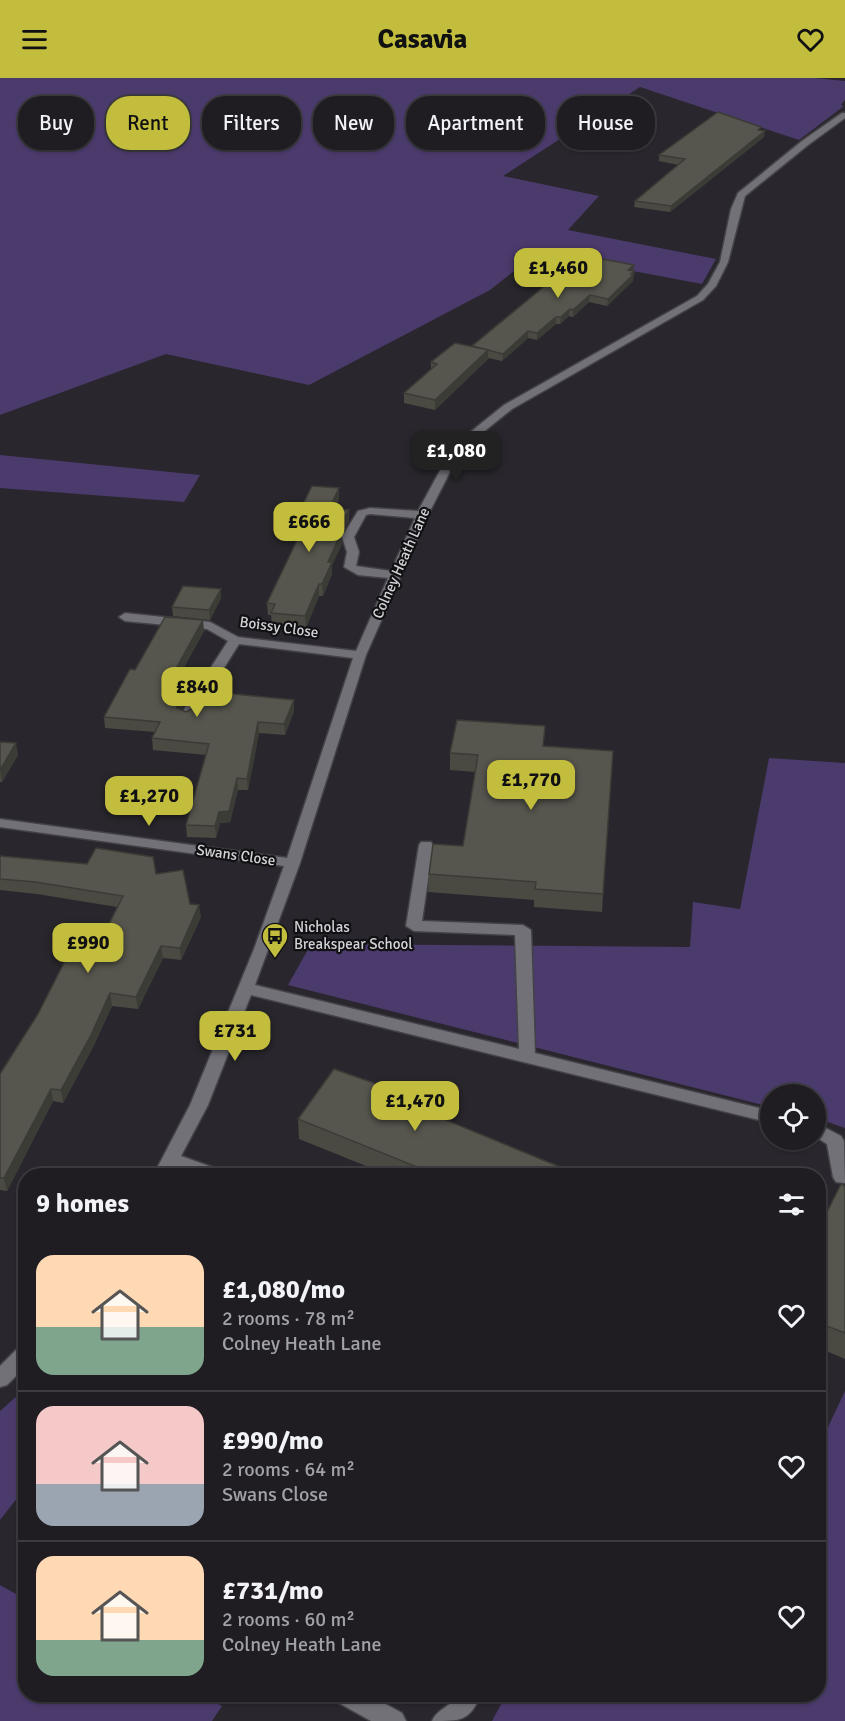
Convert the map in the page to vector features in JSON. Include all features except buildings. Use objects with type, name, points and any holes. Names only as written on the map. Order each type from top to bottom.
[{"type":"street","name":"Colney Heath Lane","points":[[167,1168],[199,1105],[246,988],[293,863],[360,655],[422,514],[456,454],[489,422],[531,393],[687,306],[710,290],[719,279],[726,261],[735,207],[741,195],[805,143],[845,115]]},
{"type":"street","points":[[396,575],[357,571],[350,567],[353,552],[348,537],[362,513],[370,511],[422,514]]},
{"type":"street","name":"Boissy Close","points":[[125,617],[210,626],[235,640],[360,655]]},
{"type":"street","points":[[186,717],[235,640]]},
{"type":"street","name":"Swans Close","points":[[0,824],[293,863]]},
{"type":"street","points":[[426,845],[414,926],[523,930],[527,1056]]},
{"type":"street","points":[[246,988],[760,1114]]},
{"type":"street","points":[[826,1135],[835,1141],[842,1176]]},
{"type":"street","points":[[172,1160],[194,1168]]},
{"type":"street","points":[[0,1378],[18,1361]]},
{"type":"street","points":[[360,1702],[394,1721]]},
{"type":"street","points":[[444,1721],[463,1708],[466,1702]]},
{"type":"shaded area","points":[[0,78],[815,78],[845,81],[845,100],[841,105],[844,106],[799,140],[640,87],[626,96],[557,96],[557,141],[545,149],[545,96],[406,96],[406,150],[543,150],[503,176],[599,196],[568,230],[716,259],[702,284],[537,253],[490,290],[309,385],[166,354],[0,415]]},
{"type":"shaded area","points":[[0,455],[200,475],[184,502],[0,488]]},
{"type":"shaded area","points":[[769,758],[845,763],[845,1128],[826,1121],[826,1084],[760,1084],[760,1104],[288,985],[311,944],[690,947],[693,902],[740,909]]},
{"type":"shaded area","points":[[845,1391],[845,1721],[492,1721],[502,1702],[826,1702],[826,1431]]},
{"type":"shaded area","points":[[18,1395],[18,1497],[0,1520],[0,1411]]},
{"type":"shaded area","points":[[0,1585],[18,1595],[18,1702],[215,1702],[222,1706],[212,1721],[0,1721]]},
{"type":"place","name":"Nicholas Breakspear School","points":[[275,959]]}]
